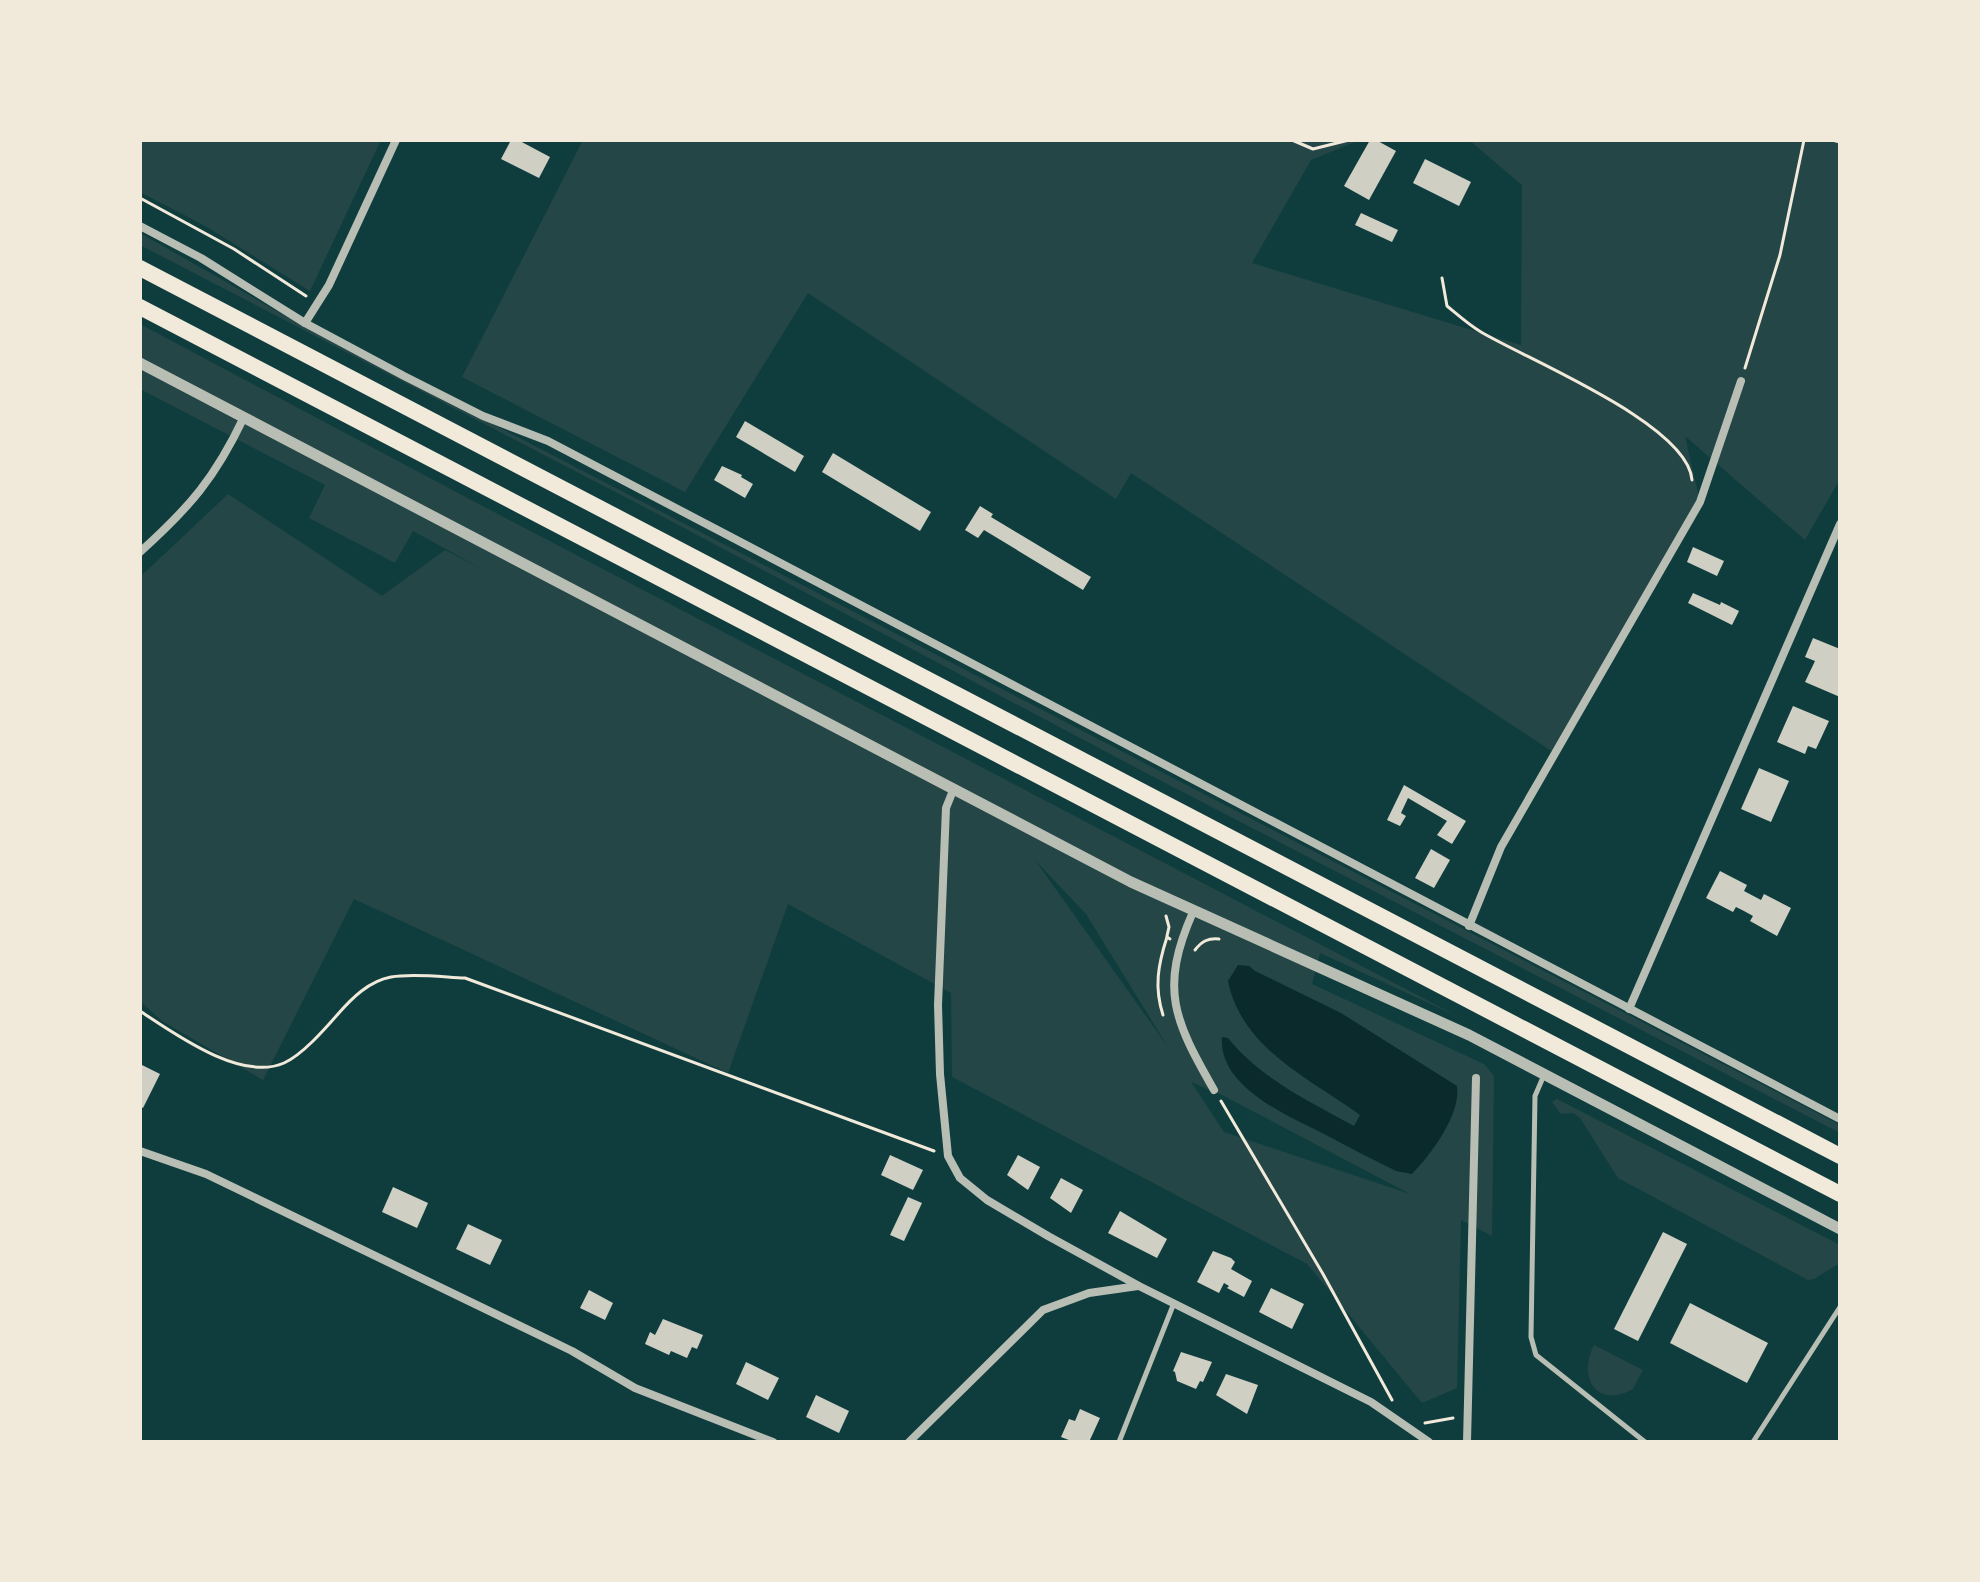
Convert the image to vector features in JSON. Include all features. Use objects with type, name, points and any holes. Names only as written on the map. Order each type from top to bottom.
[{"type":"highway","points":[[140,268],[1840,1156]]},
{"type":"highway","points":[[140,307],[1840,1194]]},
{"type":"street","points":[[305,323],[329,285],[396,140]]},
{"type":"street","points":[[140,226],[201,258],[305,323],[483,416],[548,441],[1840,1119]]},
{"type":"street","points":[[140,363],[1131,882],[1469,1035],[1840,1229]]},
{"type":"street","points":[[1469,926],[1501,847],[1700,502],[1741,381]]},
{"type":"street","points":[[140,552],[205,488],[244,417]]},
{"type":"street","points":[[1629,1009],[1840,524]]},
{"type":"street","points":[[954,788],[946,808],[938,1005],[940,1074],[948,1156],[960,1178],[987,1200],[1139,1286],[1371,1402],[1429,1442]]},
{"type":"street","points":[[1193,912],[1173,969],[1177,1018],[1214,1090]]},
{"type":"street","points":[[1467,1442],[1476,1078]]},
{"type":"street","points":[[140,1151],[206,1174],[572,1351],[635,1388],[773,1442]]},
{"type":"street","points":[[909,1442],[1043,1310],[1089,1293],[1139,1286]]},
{"type":"lane","points":[[1545,1074],[1535,1096],[1531,1337],[1536,1355],[1645,1442]]},
{"type":"lane","points":[[1119,1442],[1174,1303]]},
{"type":"lane","points":[[1753,1442],[1840,1307]]},
{"type":"path","points":[[1292,140],[1313,149],[1349,140]]},
{"type":"path","points":[[1741,381],[1780,255],[1804,140]]},
{"type":"path","points":[[1832,140],[1840,142]]},
{"type":"path","points":[[140,198],[234,249],[318,303]]},
{"type":"path","points":[[1442,278],[1447,306],[1479,331],[1641,417],[1671,442],[1691,471],[1694,512]]},
{"type":"path","points":[[1165,1020],[1157,993],[1157,973],[1167,937],[1195,950],[1201,942],[1210,938],[1226,939]]},
{"type":"path","points":[[140,1011],[177,1036],[241,1066],[262,1068],[284,1063],[320,1035],[358,992],[391,977],[465,978],[948,1156]]},
{"type":"path","points":[[1214,1090],[1323,1274],[1405,1424],[1435,1423],[1467,1411]]},
{"type":"shaded area","points":[[140,140],[381,140],[310,291],[207,227],[140,192]]},
{"type":"shaded area","points":[[583,140],[1360,140],[1311,160],[1252,263],[1521,345],[1522,185],[1469,140],[1840,140],[1840,479],[1805,540],[1685,436],[1700,502],[1556,754],[1131,473],[1116,499],[808,293],[685,492],[462,377]]},
{"type":"shaded area","points":[[140,233],[291,319],[1840,1125],[1840,1133],[140,245]]},
{"type":"shaded area","points":[[140,324],[1459,1017],[1320,953],[1312,984],[1484,1064],[1494,1076],[1492,1236],[1461,1220],[1457,1388],[1422,1403],[1307,1264],[952,1077],[951,993],[788,904],[728,1073],[354,899],[263,1080],[162,1021],[140,1001],[140,577],[228,494],[382,596],[445,550],[484,570],[413,531],[395,563],[309,518],[325,485],[140,389]],"holes":[[[1035,860],[1086,914],[1168,1047]],[[1191,1082],[1224,1096],[1410,1194],[1224,1132]]]},
{"type":"shaded area","points":[[1238,965],[1249,966],[1341,1013],[1457,1086],[1450,1121],[1436,1145],[1412,1174],[1396,1171],[1275,1109],[1258,1098],[1231,1071],[1224,1055],[1222,1037],[1228,1038],[1255,1066],[1303,1098],[1354,1126],[1360,1115],[1262,1044],[1236,1005],[1228,981]]},
{"type":"shaded area","points":[[1557,1099],[1840,1245],[1840,1263],[1808,1280],[1618,1178],[1580,1118],[1573,1113],[1561,1114],[1552,1102]]},
{"type":"shaded area","points":[[1594,1345],[1643,1370],[1633,1389],[1609,1395],[1600,1393],[1594,1387],[1588,1369]]},
{"type":"building","points":[[511,140],[518,140],[550,157],[539,178],[501,159]]},
{"type":"building","points":[[1370,140],[1396,151],[1369,200],[1344,186]]},
{"type":"building","points":[[1425,159],[1471,182],[1459,206],[1413,183]]},
{"type":"building","points":[[1361,213],[1398,230],[1392,242],[1355,225]]},
{"type":"building","points":[[745,421],[804,456],[795,472],[736,437]]},
{"type":"building","points":[[833,453],[931,512],[920,531],[822,472]]},
{"type":"building","points":[[722,466],[753,484],[745,498],[714,480]]},
{"type":"building","points":[[980,506],[993,514],[991,517],[1091,577],[1083,590],[984,530],[978,538],[965,530]]},
{"type":"building","points":[[1693,547],[1724,561],[1717,576],[1687,562]]},
{"type":"building","points":[[1693,593],[1739,611],[1732,625],[1688,603]]},
{"type":"building","points":[[1813,638],[1840,649],[1840,697],[1805,682],[1815,661],[1805,657]]},
{"type":"building","points":[[1793,706],[1829,721],[1816,749],[1808,746],[1805,754],[1777,742]]},
{"type":"building","points":[[1759,768],[1789,781],[1771,822],[1741,809]]},
{"type":"building","points":[[1404,785],[1466,821],[1452,844],[1437,835],[1447,821],[1408,798],[1401,813],[1406,816],[1400,826],[1387,820]]},
{"type":"building","points":[[1431,849],[1450,860],[1434,888],[1415,878]]},
{"type":"building","points":[[1720,871],[1747,885],[1744,891],[1761,900],[1764,894],[1791,908],[1777,936],[1750,921],[1753,916],[1744,911],[1736,907],[1733,912],[1706,898]]},
{"type":"building","points":[[140,1064],[160,1074],[143,1108],[140,1106]]},
{"type":"building","points":[[890,1155],[923,1170],[913,1190],[881,1175]]},
{"type":"building","points":[[1018,1155],[1040,1167],[1028,1190],[1007,1175]]},
{"type":"building","points":[[1061,1178],[1083,1190],[1071,1213],[1050,1198]]},
{"type":"building","points":[[393,1187],[428,1203],[417,1228],[382,1212]]},
{"type":"building","points":[[908,1197],[922,1203],[904,1241],[890,1235]]},
{"type":"building","points":[[1120,1211],[1167,1239],[1157,1258],[1108,1233]]},
{"type":"building","points":[[468,1224],[502,1240],[490,1265],[456,1249]]},
{"type":"building","points":[[1663,1232],[1687,1244],[1638,1341],[1614,1329]]},
{"type":"building","points":[[1213,1251],[1231,1258],[1235,1262],[1231,1269],[1252,1281],[1244,1297],[1224,1283],[1219,1293],[1197,1282]]},
{"type":"building","points":[[1271,1288],[1304,1304],[1292,1329],[1259,1312]]},
{"type":"building","points":[[589,1290],[613,1303],[605,1320],[580,1308]]},
{"type":"building","points":[[1690,1303],[1768,1343],[1747,1383],[1670,1343]]},
{"type":"building","points":[[663,1319],[703,1335],[697,1349],[692,1347],[687,1358],[671,1351],[669,1355],[645,1344],[650,1332],[655,1335]]},
{"type":"building","points":[[1181,1352],[1212,1362],[1203,1382],[1200,1381],[1196,1389],[1177,1381],[1173,1371]]},
{"type":"building","points":[[746,1362],[779,1378],[768,1400],[736,1384]]},
{"type":"building","points":[[1226,1374],[1258,1385],[1247,1414],[1216,1395]]},
{"type":"building","points":[[816,1395],[849,1411],[839,1433],[806,1417]]},
{"type":"building","points":[[1080,1409],[1100,1418],[1089,1442],[1074,1442],[1061,1437],[1069,1419],[1075,1421]]}]
